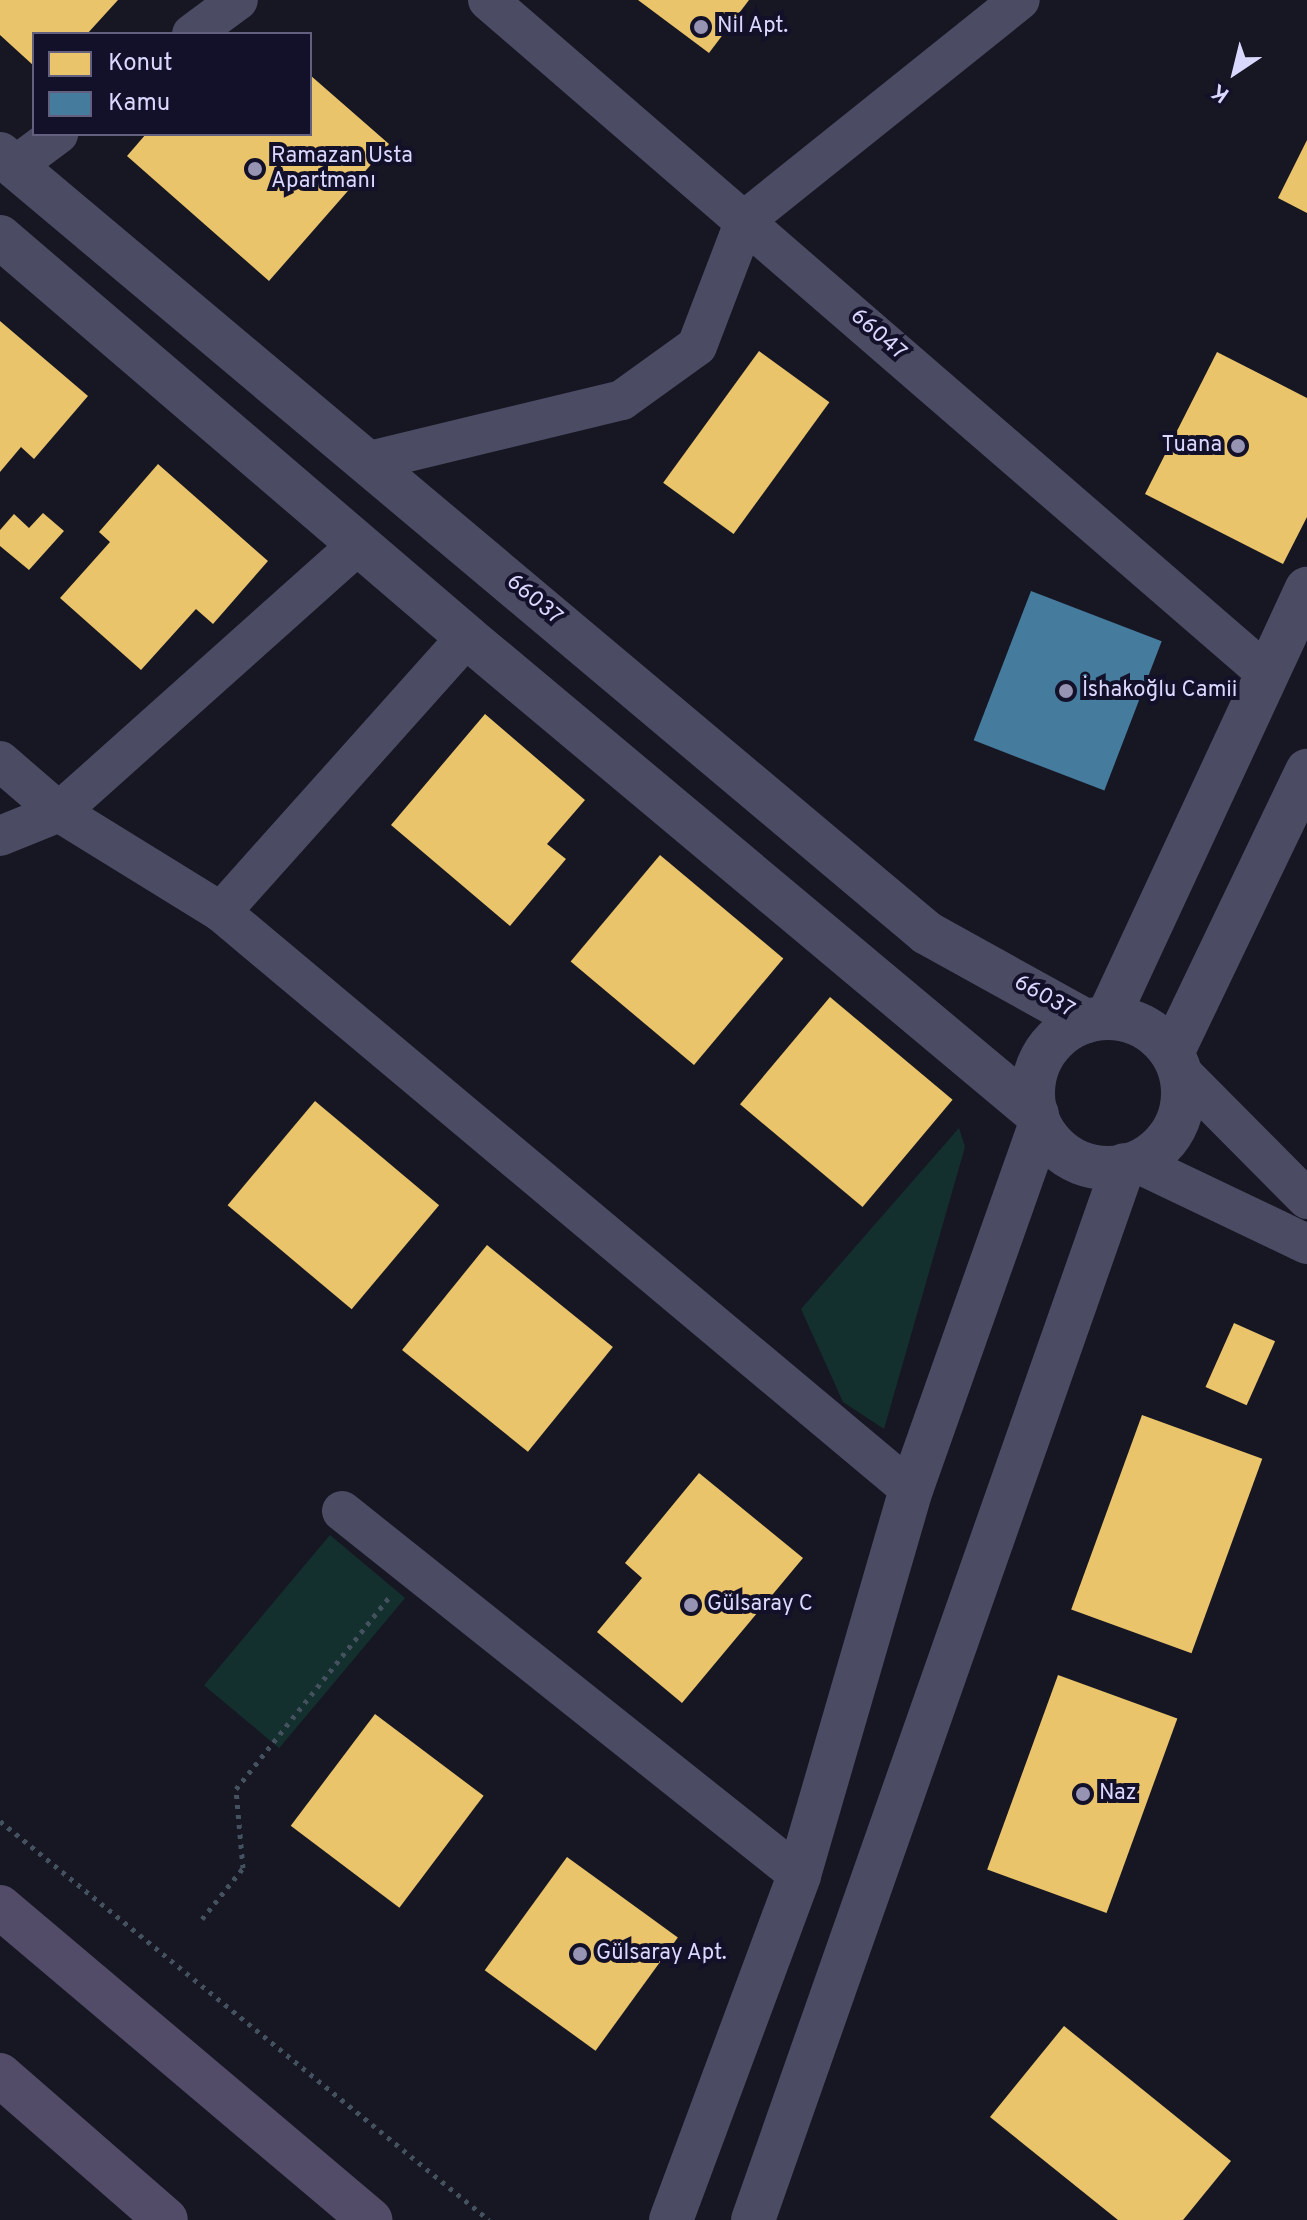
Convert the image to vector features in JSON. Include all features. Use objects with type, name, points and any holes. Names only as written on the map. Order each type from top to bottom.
[{"type":"main road","points":[[0,1907],[371,2220]]},
{"type":"main road","points":[[0,2075],[166,2220]]},
{"type":"street","points":[[195,32],[238,0]]},
{"type":"street","name":"66047","points":[[488,0],[1265,672]]},
{"type":"street","points":[[370,461],[622,400],[697,346],[745,220],[1020,0]]},
{"type":"street","points":[[7,160],[54,136]]},
{"type":"street","name":"66037","points":[[7,160],[370,461],[927,933],[1097,1019]]},
{"type":"street","points":[[0,237],[1038,1120],[1070,1158],[1090,1166],[1131,1164],[1307,1244]]},
{"type":"street","points":[[0,836],[59,812],[359,544]]},
{"type":"street","points":[[1097,1019],[1307,589]]},
{"type":"street","points":[[221,912],[467,637]]},
{"type":"street","points":[[0,761],[59,812],[221,912],[911,1490]]},
{"type":"street","points":[[753,2220],[1131,1164],[1172,1133],[1181,1114],[1177,1062],[1307,771]]},
{"type":"street","points":[[671,2220],[799,1875],[911,1490],[1038,1120],[1035,1075],[1045,1051],[1063,1032],[1097,1019],[1151,1030],[1177,1062],[1307,1199]]},
{"type":"street","points":[[342,1511],[799,1875]]},
{"type":"path","points":[[202,1919],[243,1868],[236,1789],[412,1568]]},
{"type":"path","points":[[0,1821],[489,2220]]},
{"type":"green space","points":[[959,1128],[965,1147],[884,1429],[843,1402],[801,1309]]},
{"type":"green space","points":[[330,1535],[405,1598],[279,1748],[204,1685]]},
{"type":"building: Konut","points":[[0,0],[118,0],[89,32],[32,32],[32,64],[0,35]]},
{"type":"building: Konut","name":"Nil Apt.","points":[[638,0],[749,0],[709,53]]},
{"type":"building: Konut","name":"Ramazan Usta Apartmanı","points":[[312,77],[389,144],[269,281],[127,156],[144,136],[312,136]]},
{"type":"building: Konut","points":[[1307,140],[1307,213],[1278,198]]},
{"type":"building: Konut","points":[[0,321],[88,396],[34,459],[21,447],[0,472]]},
{"type":"building: Konut","points":[[759,351],[829,402],[734,534],[663,483]]},
{"type":"building: Konut","name":"Tuana","points":[[1217,352],[1307,398],[1307,517],[1283,564],[1145,494]]},
{"type":"building: Konut","points":[[158,464],[268,561],[213,624],[196,609],[141,670],[60,598],[110,542],[99,532]]},
{"type":"building: Konut","points":[[43,513],[64,531],[29,570],[0,546],[0,530],[14,514],[29,528]]},
{"type":"building: Konut","points":[[485,714],[585,800],[547,844],[566,859],[510,926],[391,825]]},
{"type":"building: Konut","points":[[660,855],[783,958],[694,1065],[571,961]]},
{"type":"building: Konut","points":[[830,997],[953,1100],[863,1207],[740,1104]]},
{"type":"building: Konut","points":[[315,1101],[439,1205],[352,1309],[228,1205]]},
{"type":"building: Konut","points":[[487,1245],[613,1347],[528,1452],[402,1350]]},
{"type":"building: Konut","points":[[1234,1323],[1275,1341],[1247,1405],[1206,1387]]},
{"type":"building: Konut","points":[[1142,1415],[1262,1459],[1191,1653],[1071,1610]]},
{"type":"building: Konut","name":"Gülsaray C","points":[[699,1473],[803,1558],[682,1703],[597,1632],[642,1578],[625,1563]]},
{"type":"building: Konut","name":"Naz","points":[[1058,1675],[1177,1718],[1107,1913],[987,1870]]},
{"type":"building: Konut","points":[[375,1714],[484,1796],[399,1908],[291,1826]]},
{"type":"building: Konut","name":"Gülsaray Apt.","points":[[567,1857],[678,1938],[596,2051],[485,1970]]},
{"type":"building: Konut","points":[[1064,2026],[1231,2161],[1183,2220],[1118,2220],[990,2117]]},
{"type":"building: Kamu","name":"İshakoğlu Camii","points":[[1031,591],[1162,641],[1104,791],[974,740]]},
{"type":"place","name":"Nil Apt.","points":[[701,27]]},
{"type":"place","name":"Ramazan Usta Apartmanı","points":[[255,169]]},
{"type":"place","name":"Tuana","points":[[1238,446]]},
{"type":"place","name":"İshakoğlu Camii","points":[[1066,691]]},
{"type":"place","name":"Gülsaray C","points":[[691,1605]]},
{"type":"place","name":"Naz","points":[[1083,1794]]},
{"type":"place","name":"Gülsaray Apt.","points":[[580,1954]]}]
